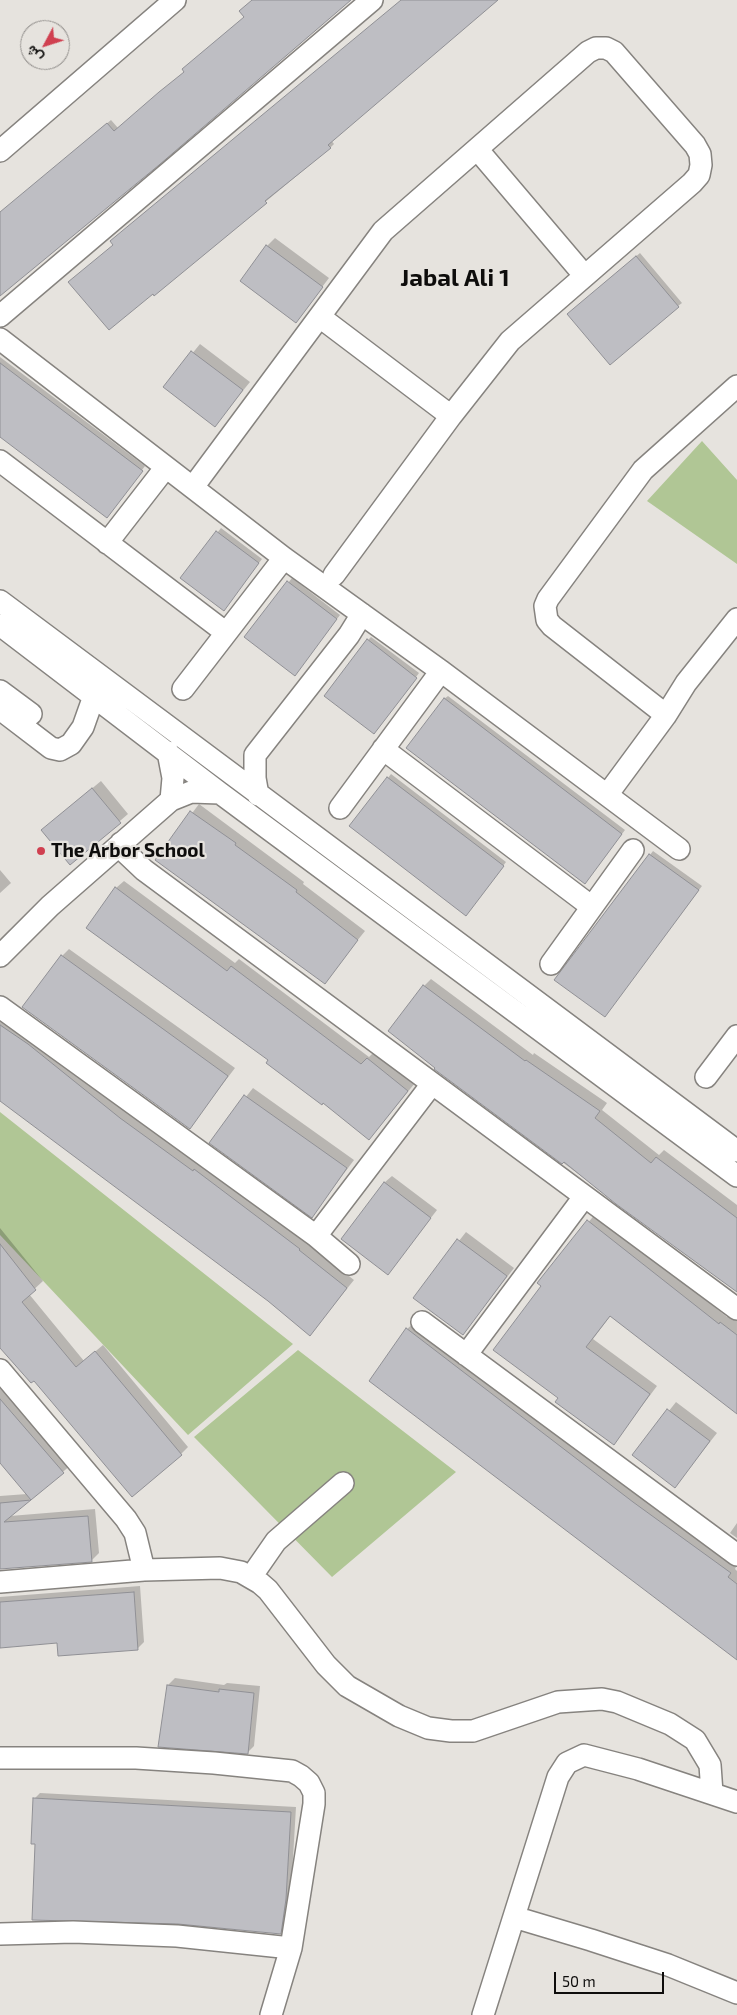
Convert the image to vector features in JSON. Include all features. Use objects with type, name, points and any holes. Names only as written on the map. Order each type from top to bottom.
[{"type":"street","points":[[0,151],[175,0]]},
{"type":"street","points":[[0,316],[372,0]]},
{"type":"street","points":[[193,487],[383,231],[588,52],[596,48],[614,52],[695,145],[700,154],[701,165],[699,175],[510,341],[451,416],[334,575]]},
{"type":"street","points":[[477,149],[584,276]]},
{"type":"street","points":[[320,317],[451,416]]},
{"type":"street","points":[[0,339],[284,558],[441,671],[679,849]]},
{"type":"street","points":[[666,715],[552,626],[548,620],[545,606],[548,599],[643,470],[737,386]]},
{"type":"street","points":[[0,461],[225,632]]},
{"type":"street","points":[[108,543],[166,467]]},
{"type":"street","points":[[183,689],[225,632],[284,558]]},
{"type":"street","points":[[0,601],[737,1151]]},
{"type":"street","points":[[258,794],[254,778],[256,756],[349,635],[362,614]]},
{"type":"street","points":[[607,795],[666,715],[686,683],[737,619]]},
{"type":"street","points":[[0,625],[220,793],[737,1176]]},
{"type":"street","points":[[340,808],[441,671]]},
{"type":"street","points":[[0,691],[71,744]]},
{"type":"street","points":[[0,709],[51,748],[60,750],[71,744],[83,726],[94,696]]},
{"type":"street","points":[[384,749],[592,907]]},
{"type":"street","points":[[168,752],[173,778],[171,800]]},
{"type":"street","points":[[215,763],[233,762],[256,756]]},
{"type":"street","points":[[0,956],[50,906],[171,800],[191,792],[220,793]]},
{"type":"street","points":[[121,843],[126,852],[144,870],[737,1309]]},
{"type":"street","points":[[551,964],[633,850]]},
{"type":"street","points":[[0,941],[27,919],[50,906]]},
{"type":"street","points":[[1,1007],[316,1236],[349,1264]]},
{"type":"street","points":[[706,1077],[737,1036]]},
{"type":"street","points":[[316,1236],[432,1084]]},
{"type":"street","points":[[466,1355],[584,1197]]},
{"type":"street","points":[[422,1322],[737,1555]]},
{"type":"street","points":[[0,1370],[126,1519],[135,1533],[144,1570]]},
{"type":"street","points":[[251,1577],[276,1541],[343,1483]]},
{"type":"street","points":[[0,1582],[144,1570],[220,1568],[251,1577],[268,1590],[326,1666],[347,1686],[399,1716],[428,1728],[451,1731],[472,1730],[558,1702],[602,1699],[617,1702],[670,1724],[695,1740],[710,1765],[712,1793]]},
{"type":"street","points":[[483,2015],[558,1777],[567,1763],[574,1758],[584,1755],[638,1769],[737,1802]]},
{"type":"street","points":[[0,1758],[136,1758],[243,1766],[292,1772],[302,1776],[309,1783],[314,1793],[314,1804],[291,1948],[271,2015]]},
{"type":"street","points":[[514,1917],[668,1965],[737,1992]]},
{"type":"street","points":[[0,1934],[73,1932],[177,1936],[291,1948]]},
{"type":"green space","points":[[702,441],[737,480],[737,564],[647,501]]},
{"type":"green space","points":[[0,1112],[293,1344],[188,1435],[0,1235]]},
{"type":"green space","points":[[298,1350],[456,1472],[332,1577],[194,1437]]},
{"type":"building","points":[[252,0],[351,0],[159,165],[0,296],[0,212],[107,123],[114,131],[184,72],[182,69],[244,17],[239,11]]},
{"type":"building","points":[[401,0],[498,0],[328,145],[331,148],[265,201],[267,203],[154,296],[153,294],[109,330],[68,282],[113,245],[110,241]]},
{"type":"building","points":[[266,245],[323,287],[296,323],[240,281]]},
{"type":"building","points":[[636,256],[679,307],[610,365],[567,314]]},
{"type":"building","points":[[191,351],[243,390],[215,427],[163,387]]},
{"type":"building","points":[[0,363],[143,471],[107,518],[0,437]]},
{"type":"building","points":[[216,531],[259,563],[224,611],[180,578]]},
{"type":"building","points":[[287,581],[337,619],[295,676],[244,637]]},
{"type":"building","points":[[367,639],[417,678],[374,734],[324,696]]},
{"type":"building","points":[[444,698],[622,834],[585,884],[406,748]]},
{"type":"building","points":[[387,777],[504,866],[466,916],[349,826]]},
{"type":"building","points":[[92,788],[121,823],[70,865],[41,830]]},
{"type":"building","points":[[190,811],[236,843],[235,845],[297,890],[296,892],[358,940],[325,984],[155,860]]},
{"type":"building","points":[[649,854],[699,890],[605,1017],[554,980]]},
{"type":"building","points":[[115,887],[227,971],[231,966],[361,1064],[367,1058],[408,1091],[369,1140],[323,1103],[322,1105],[266,1063],[268,1060],[86,928]]},
{"type":"building","points":[[61,955],[228,1076],[190,1129],[22,1007]]},
{"type":"building","points":[[423,985],[525,1061],[600,1111],[595,1118],[651,1163],[656,1157],[737,1218],[737,1292],[616,1204],[564,1162],[562,1164],[434,1069],[388,1031]]},
{"type":"building","points":[[0,1025],[28,1044],[120,1118],[193,1171],[194,1169],[300,1249],[347,1288],[310,1336],[268,1301],[0,1101]]},
{"type":"building","points":[[244,1095],[347,1168],[312,1218],[209,1143]]},
{"type":"building","points":[[384,1182],[431,1218],[388,1275],[341,1239]]},
{"type":"building","points":[[587,1220],[719,1324],[720,1322],[737,1335],[737,1414],[610,1316],[586,1347],[650,1394],[614,1445],[555,1402],[558,1398],[493,1350],[541,1286],[537,1283]]},
{"type":"building","points":[[457,1239],[507,1276],[463,1335],[413,1298]]},
{"type":"building","points":[[0,1244],[36,1290],[22,1302],[76,1367],[95,1351],[182,1455],[132,1497],[34,1381],[31,1383],[0,1348]]},
{"type":"building","points":[[406,1328],[633,1502],[731,1573],[728,1577],[737,1584],[737,1660],[369,1381]]},
{"type":"building","points":[[0,1399],[64,1473],[31,1500],[0,1463]]},
{"type":"building","points":[[667,1409],[710,1441],[675,1488],[632,1455]]},
{"type":"building","points":[[31,1500],[4,1522],[88,1516],[92,1562],[0,1569],[0,1503]]},
{"type":"building","points":[[134,1592],[138,1650],[58,1656],[57,1643],[0,1648],[0,1602]]},
{"type":"building","points":[[167,1685],[219,1692],[219,1689],[254,1693],[248,1754],[158,1747]]},
{"type":"building","points":[[33,1798],[291,1812],[286,1899],[281,1934],[178,1924],[32,1920],[35,1844],[31,1844]]},
{"type":"place","name":"The Arbor School","points":[[41,851]]},
{"type":"district","name":"Jabal Ali 1","points":[[455,278]]}]
